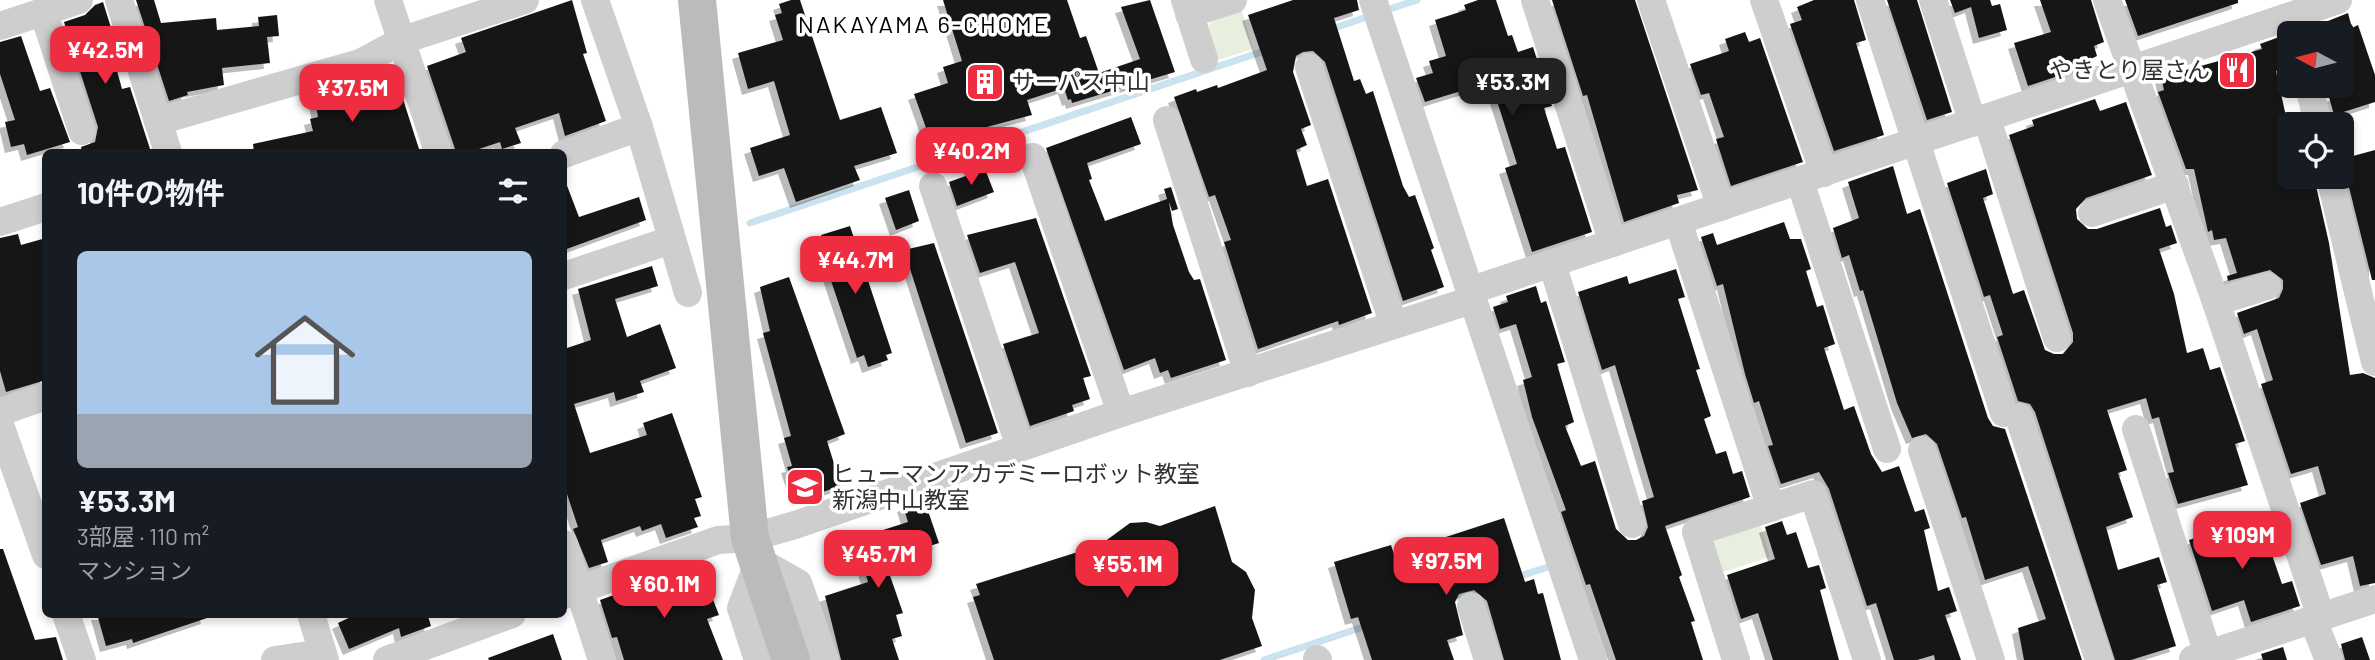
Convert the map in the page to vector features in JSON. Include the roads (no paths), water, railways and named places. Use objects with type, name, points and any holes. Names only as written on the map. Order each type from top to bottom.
[{"type":"street","points":[[0,26],[79,0]]},
{"type":"street","points":[[119,0],[167,149]]},
{"type":"street","points":[[388,0],[437,149]]},
{"type":"street","points":[[158,121],[359,63],[403,40],[525,0]]},
{"type":"street","points":[[595,0],[639,127],[688,293]]},
{"type":"street","points":[[696,0],[755,550],[792,660]]},
{"type":"street","points":[[1204,59],[1187,7],[1233,0]]},
{"type":"street","points":[[1373,0],[1593,660]]},
{"type":"street","points":[[1535,0],[1613,243]]},
{"type":"street","points":[[1651,0],[1721,207]]},
{"type":"street","points":[[1764,0],[1887,449]]},
{"type":"street","points":[[1870,0],[1917,142],[2099,660]]},
{"type":"street","points":[[1933,0],[1980,121],[2057,338]]},
{"type":"street","points":[[2107,0],[2216,302],[2329,660]]},
{"type":"street","points":[[755,550],[1020,447],[1393,324],[1552,263],[2338,0]]},
{"type":"street","points":[[43,11],[82,131]]},
{"type":"street","points":[[1309,67],[1393,324]]},
{"type":"street","points":[[1167,120],[1248,373]]},
{"type":"street","points":[[567,153],[639,127]]},
{"type":"street","points":[[1033,157],[1121,413]]},
{"type":"street","points":[[2092,213],[2175,185]]},
{"type":"street","points":[[933,186],[1020,447]]},
{"type":"street","points":[[2334,189],[2366,285],[2375,362]]},
{"type":"street","points":[[0,222],[42,207]]},
{"type":"street","points":[[1678,221],[1771,508]]},
{"type":"street","points":[[567,275],[671,240]]},
{"type":"street","points":[[1552,263],[1632,524]]},
{"type":"street","points":[[2216,302],[2267,286]]},
{"type":"street","points":[[0,412],[42,397]]},
{"type":"street","points":[[0,425],[42,544]]},
{"type":"street","points":[[2136,429],[2199,657],[2375,599]]},
{"type":"street","points":[[1922,450],[1992,660]]},
{"type":"street","points":[[1736,660],[1696,532],[1813,494],[1867,660]]},
{"type":"street","points":[[571,592],[718,540],[755,550],[798,583],[825,660]]},
{"type":"street","points":[[755,550],[740,608],[758,660]]},
{"type":"street","points":[[567,565],[571,592],[602,660]]},
{"type":"street","points":[[1471,606],[1488,660]]},
{"type":"street","points":[[67,618],[82,660]]},
{"type":"street","points":[[275,660],[323,657],[312,618]]},
{"type":"street","points":[[387,660],[501,618]]},
{"type":"waterway","points":[[1384,11],[1417,0]]},
{"type":"waterway","points":[[1328,30],[1373,15]]},
{"type":"waterway","points":[[750,223],[1267,50]]},
{"type":"waterway","points":[[1514,578],[1551,566]]},
{"type":"waterway","points":[[1451,599],[1483,589]]},
{"type":"waterway","points":[[1264,660],[1369,625]]},
{"type":"place","name":"やきとり屋さん","points":[[2237,70]]},
{"type":"place","name":"サーパス中山","points":[[985,82]]},
{"type":"place","name":"ヒューマンアカデミーロボット教室 新潟中山教室","points":[[805,487]]},
{"type":"district","name":"NAKAYAMA 6-CHOME","points":[[924,25]]}]
